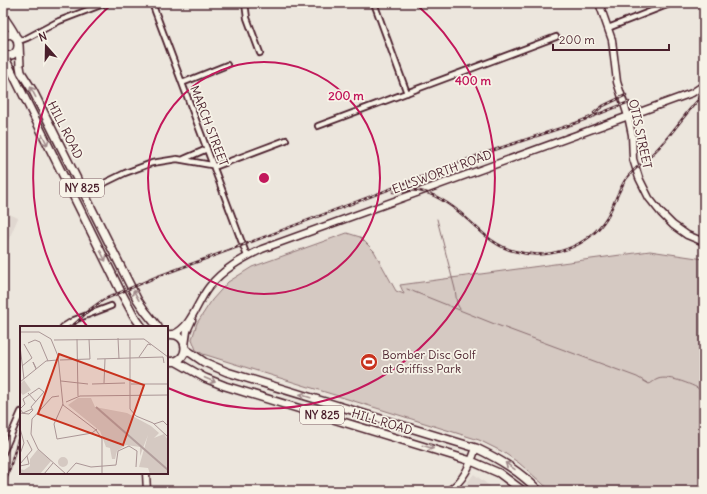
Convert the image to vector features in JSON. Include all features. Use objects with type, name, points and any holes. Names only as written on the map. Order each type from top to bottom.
[{"type":"main road","points":[[3,16],[18,42],[16,52],[14,54],[10,56],[3,54]]},
{"type":"main road","points":[[3,36],[11,34],[18,42]]},
{"type":"main road","name":"HILL ROAD","points":[[18,42],[21,72],[33,91],[137,299],[157,326]]},
{"type":"main road","name":"HILL ROAD","points":[[3,54],[121,292],[141,326]]},
{"type":"main road","name":"NY 825","points":[[169,334],[181,338],[185,347]]},
{"type":"main road","points":[[172,361],[182,356],[185,347]]},
{"type":"main road","name":"HILL ROAD","points":[[185,347],[204,362],[227,372],[476,448]]},
{"type":"main road","name":"HILL ROAD","points":[[172,361],[205,378],[225,386],[471,460]]},
{"type":"main road","name":"NY 825","points":[[476,448],[509,464],[539,491]]},
{"type":"main road","name":"NY 825","points":[[471,460],[499,473],[524,491]]},
{"type":"street","points":[[18,42],[59,21],[106,3]]},
{"type":"street","name":"MARCH STREET","points":[[152,3],[248,256]]},
{"type":"street","points":[[245,3],[247,18],[260,53]]},
{"type":"street","points":[[374,3],[407,93]]},
{"type":"street","name":"OTIS STREET","points":[[599,3],[612,40],[617,82],[628,116],[632,135],[633,159],[636,173],[649,198],[661,213],[673,225],[687,235],[704,242]]},
{"type":"street","points":[[608,28],[672,3]]},
{"type":"street","points":[[318,126],[556,37]]},
{"type":"street","points":[[182,83],[226,65]]},
{"type":"street","name":"ELLSWORTH ROAD","points":[[169,334],[183,328],[208,288],[222,273],[248,256],[262,249],[692,93],[704,85]]},
{"type":"street","points":[[182,159],[213,166],[220,165],[286,140]]},
{"type":"street","points":[[84,193],[144,165],[160,161],[182,159],[207,149]]},
{"type":"street","name":"ELLSWORTH ROAD","points":[[185,347],[187,331],[201,299]]},
{"type":"street","points":[[65,326],[81,317],[111,306]]},
{"type":"street","points":[[3,453],[20,414]]},
{"type":"street","points":[[448,491],[461,480],[466,473],[476,448]]},
{"type":"street","points":[[146,474],[147,491]]},
{"type":"shaded area","points":[[3,211],[18,218],[3,253]]},
{"type":"shaded area","points":[[347,233],[360,237],[374,251],[396,291],[404,294],[400,285],[650,251],[704,259],[704,491],[551,491],[519,463],[503,452],[479,440],[203,354],[196,350],[192,339],[197,323],[212,300],[228,282],[252,267]]},
{"type":"shaded area","points":[[474,474],[496,491],[460,491]]},
{"type":"waterway","points":[[437,219],[455,289],[457,304],[460,309]]},
{"type":"waterway","points":[[407,289],[497,325],[637,377],[649,384],[658,379],[669,378],[695,386],[704,392]]},
{"type":"railway","points":[[393,192],[416,190],[435,196],[458,211],[494,242],[507,249],[527,254],[553,253],[566,249],[578,244],[599,228],[612,208],[626,179],[657,150],[704,94]]},
{"type":"railway","points":[[594,113],[603,106],[626,95]]},
{"type":"railway","points":[[73,326],[89,310],[103,300],[156,277],[482,154],[576,123],[629,102]]},
{"type":"railway","points":[[3,491],[20,433]]},
{"type":"place","name":"Bomber Disc Golf at Griffiss Park","points":[[369,362]]}]
